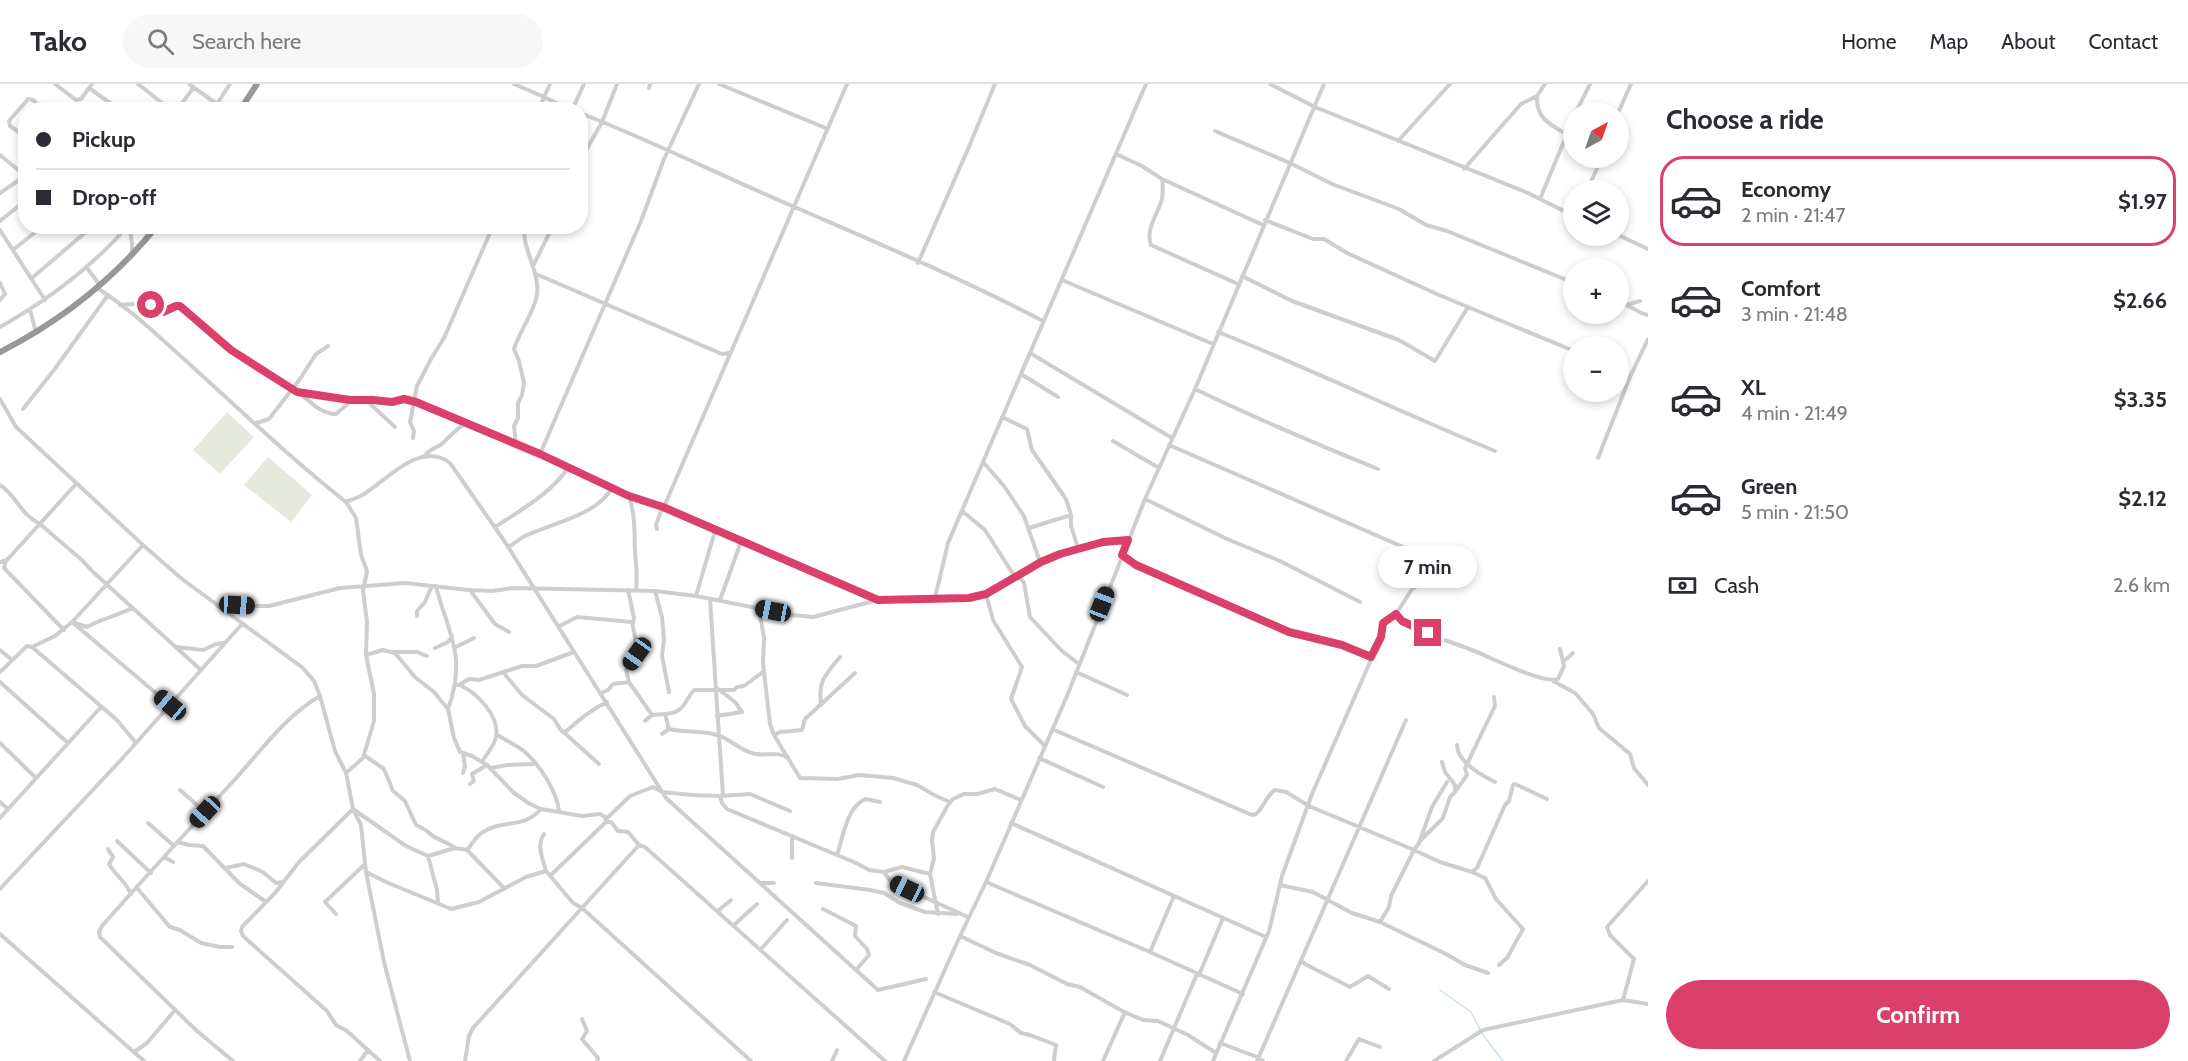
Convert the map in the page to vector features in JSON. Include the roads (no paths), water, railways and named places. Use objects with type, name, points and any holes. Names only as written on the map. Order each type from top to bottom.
[{"type":"highway","points":[[245,102],[256,85]]},
{"type":"highway","points":[[0,352],[62,316],[131,256],[150,234]]},
{"type":"street","points":[[55,84],[76,100],[81,99],[91,86],[109,102]]},
{"type":"street","points":[[138,84],[161,102]]},
{"type":"street","points":[[218,102],[230,84]]},
{"type":"street","points":[[514,84],[554,102]]},
{"type":"street","points":[[542,102],[550,84]]},
{"type":"street","points":[[575,102],[584,84]]},
{"type":"street","points":[[588,147],[602,122],[617,84]]},
{"type":"street","points":[[540,454],[641,221],[668,151],[699,84]]},
{"type":"street","points":[[719,84],[828,129]]},
{"type":"street","points":[[657,529],[656,525],[727,360],[727,354],[847,84]]},
{"type":"street","points":[[918,263],[969,149],[995,84]]},
{"type":"street","points":[[935,598],[945,552],[1146,84]]},
{"type":"street","points":[[1270,84],[1315,107],[1563,210]]},
{"type":"street","points":[[904,1061],[1045,746],[1144,499],[1195,389],[1324,84]]},
{"type":"street","points":[[1398,141],[1450,84]]},
{"type":"street","points":[[1545,84],[1537,96],[1536,106],[1543,118],[1563,132]]},
{"type":"street","points":[[1581,102],[1590,84]]},
{"type":"street","points":[[1623,102],[1631,84]]},
{"type":"street","points":[[182,102],[192,86],[214,102]]},
{"type":"street","points":[[1464,169],[1521,104],[1537,96]]},
{"type":"street","points":[[18,111],[9,121],[10,126],[18,132]]},
{"type":"street","points":[[588,116],[793,207],[828,220],[918,263],[943,271],[1044,321]]},
{"type":"street","points":[[1215,131],[1332,184],[1399,209],[1426,225],[1447,231],[1563,278]]},
{"type":"street","points":[[1540,199],[1563,142]]},
{"type":"street","points":[[1116,154],[1142,166],[1162,179],[1264,223],[1313,239],[1324,239],[1347,253],[1563,346]]},
{"type":"street","points":[[0,155],[18,170]]},
{"type":"street","points":[[1162,179],[1161,201],[1153,218],[1151,245],[1238,284]]},
{"type":"street","points":[[0,193],[18,181]]},
{"type":"street","points":[[0,221],[18,206]]},
{"type":"street","points":[[0,230],[45,300]]},
{"type":"street","points":[[14,250],[33,234]]},
{"type":"street","points":[[32,278],[83,234]]},
{"type":"street","points":[[0,327],[45,300],[87,268],[120,234]]},
{"type":"street","points":[[130,234],[131,256]]},
{"type":"street","points":[[413,438],[414,431],[410,422],[419,383],[444,338],[490,234]]},
{"type":"street","points":[[516,444],[514,426],[518,418],[518,402],[524,383],[514,349],[537,296],[536,274],[524,234]]},
{"type":"street","points":[[533,266],[549,234]]},
{"type":"street","points":[[1629,240],[1648,249]]},
{"type":"street","points":[[87,268],[98,286],[256,423],[287,453],[346,502],[357,524],[361,555],[367,571],[363,596],[367,622],[366,655],[374,694],[374,721],[364,755],[346,773]]},
{"type":"street","points":[[536,274],[629,315],[727,354]]},
{"type":"street","points":[[1242,276],[1292,301],[1399,340],[1435,361],[1468,307]]},
{"type":"street","points":[[1062,280],[1213,344]]},
{"type":"street","points":[[0,283],[5,294],[0,300]]},
{"type":"street","points":[[23,409],[108,295]]},
{"type":"street","points":[[1629,304],[1640,301]]},
{"type":"street","points":[[120,305],[147,303],[163,312],[178,306],[231,350],[327,414],[336,414],[350,400]]},
{"type":"street","points":[[1629,306],[1636,313],[1648,315]]},
{"type":"street","points":[[30,310],[36,332]]},
{"type":"street","points":[[1218,332],[1298,364],[1373,400],[1495,452]]},
{"type":"street","points":[[1598,458],[1630,377],[1648,339]]},
{"type":"street","points":[[256,423],[269,419],[316,354],[328,346]]},
{"type":"street","points":[[1030,353],[1172,438]]},
{"type":"street","points":[[1021,374],[1058,397]]},
{"type":"street","points":[[1195,389],[1321,447],[1378,469]]},
{"type":"street","points":[[297,392],[350,400],[392,402],[404,399],[414,402],[540,454],[629,496],[663,508],[878,600]]},
{"type":"street","points":[[0,399],[16,427],[143,545],[182,579],[303,668],[314,681],[335,751],[346,773],[353,809],[361,825],[366,872],[384,962],[410,1061]]},
{"type":"street","points":[[365,400],[395,427]]},
{"type":"street","points":[[1002,417],[1026,428],[1032,450],[1063,494],[1071,515],[1071,526],[1078,548]]},
{"type":"street","points":[[424,458],[427,452],[466,424]]},
{"type":"street","points":[[1113,441],[1159,468]]},
{"type":"street","points":[[1169,445],[1410,550]]},
{"type":"street","points":[[346,502],[368,492],[400,466],[424,458],[439,457],[450,463],[508,547],[671,804],[881,991],[926,979]]},
{"type":"street","points":[[983,462],[1004,486],[1024,516],[1041,562]]},
{"type":"street","points":[[495,527],[542,495],[568,468]]},
{"type":"street","points":[[0,484],[32,520],[40,524],[83,561],[106,585],[201,670]]},
{"type":"street","points":[[64,630],[1,565],[76,484]]},
{"type":"street","points":[[508,547],[524,537],[561,524],[607,496],[612,488]]},
{"type":"street","points":[[629,496],[636,521],[635,554],[639,574],[636,591]]},
{"type":"street","points":[[1144,499],[1227,539],[1280,561],[1360,602]]},
{"type":"street","points":[[962,512],[985,530],[1015,576],[1021,579],[1026,589],[1030,617],[1062,651],[1079,664]]},
{"type":"street","points":[[1029,528],[1071,515]]},
{"type":"street","points":[[696,596],[715,531]]},
{"type":"street","points":[[218,606],[269,606],[316,593],[405,583],[469,590],[534,588],[655,591],[813,617],[878,600],[969,598],[986,594],[1041,562],[1078,548],[1103,542],[1128,540]]},
{"type":"street","points":[[720,600],[741,542]]},
{"type":"street","points":[[0,672],[27,646],[32,647],[64,630],[143,545]]},
{"type":"street","points":[[1122,555],[1151,573],[1224,602],[1289,632],[1342,645],[1371,657]]},
{"type":"street","points":[[1213,1061],[1266,937],[1280,885],[1309,806],[1381,637],[1383,623],[1396,614],[1412,589],[1426,581]]},
{"type":"street","points":[[417,616],[417,611],[434,586]]},
{"type":"street","points":[[434,586],[456,647],[457,685],[448,709]]},
{"type":"street","points":[[469,590],[491,620],[509,632]]},
{"type":"street","points":[[628,591],[638,650],[626,670],[629,682],[652,715]]},
{"type":"street","points":[[655,591],[662,617],[664,639],[662,656],[669,692]]},
{"type":"street","points":[[986,594],[993,620],[1022,667],[1011,699],[1025,726],[1045,746]]},
{"type":"street","points":[[710,599],[722,803],[727,808],[869,870],[884,872],[902,867],[930,874]]},
{"type":"street","points":[[72,622],[87,627],[97,620],[118,615],[132,608]]},
{"type":"street","points":[[759,608],[765,638],[764,671],[770,724],[774,735],[800,778],[838,779],[860,775],[893,778],[917,785],[950,802]]},
{"type":"street","points":[[1396,614],[1402,621],[1438,638],[1467,648],[1508,667],[1553,681],[1575,693],[1593,714],[1599,728],[1630,754],[1634,768],[1648,785]]},
{"type":"street","points":[[558,627],[577,617],[633,624]]},
{"type":"street","points":[[72,622],[170,705]]},
{"type":"street","points":[[0,889],[136,743],[242,624]]},
{"type":"street","points":[[435,648],[448,642],[452,636]]},
{"type":"street","points":[[456,647],[474,638]]},
{"type":"street","points":[[175,647],[203,650],[225,643]]},
{"type":"street","points":[[32,647],[117,720],[136,743]]},
{"type":"street","points":[[1553,681],[1561,676],[1564,661],[1560,649]]},
{"type":"street","points":[[0,650],[12,660]]},
{"type":"street","points":[[366,655],[383,650],[417,652],[428,656]]},
{"type":"street","points":[[394,652],[415,677],[434,692],[448,709],[454,738],[460,752],[487,765],[514,793],[530,804],[541,809],[582,816],[597,813],[603,815],[605,820],[611,822],[618,831],[628,832],[639,845],[645,847],[734,925],[885,1061]]},
{"type":"street","points":[[457,685],[469,679],[478,680],[522,666],[543,664],[574,652]]},
{"type":"street","points":[[1564,661],[1574,653]]},
{"type":"street","points":[[821,705],[822,680],[840,657]]},
{"type":"street","points":[[645,721],[652,715],[672,714],[685,705],[694,690],[734,690],[744,686],[764,671]]},
{"type":"street","points":[[503,672],[522,695],[554,719],[564,733],[599,764]]},
{"type":"street","points":[[1076,672],[1127,695]]},
{"type":"street","points":[[774,735],[780,732],[802,730],[805,719],[855,673]]},
{"type":"street","points":[[0,682],[68,742]]},
{"type":"street","points":[[601,693],[613,684],[629,682]]},
{"type":"street","points":[[457,685],[470,691],[492,717],[496,734],[487,765]]},
{"type":"street","points":[[716,689],[735,702],[742,712],[717,716]]},
{"type":"street","points":[[233,1061],[197,1031],[100,937],[102,926],[298,711],[320,696]]},
{"type":"street","points":[[1380,922],[1414,850],[1443,818],[1450,797],[1467,776],[1465,768],[1495,706],[1494,697]]},
{"type":"street","points":[[564,733],[584,714],[607,702]]},
{"type":"street","points":[[0,818],[101,706]]},
{"type":"street","points":[[665,714],[669,729]]},
{"type":"street","points":[[1257,1059],[1406,720]]},
{"type":"street","points":[[662,734],[669,729],[700,731],[718,735],[743,750],[755,754],[784,755],[789,759]]},
{"type":"street","points":[[1052,729],[1252,814],[1256,814],[1269,794],[1275,790],[1286,792],[1309,806],[1440,862],[1485,878],[1496,899],[1523,929],[1507,958],[1499,965]]},
{"type":"street","points":[[496,734],[527,753],[544,774],[554,792],[559,811]]},
{"type":"street","points":[[0,743],[36,778]]},
{"type":"street","points":[[1457,745],[1459,754],[1467,764],[1495,782]]},
{"type":"street","points":[[463,754],[464,771],[472,774]]},
{"type":"street","points":[[364,755],[384,769],[393,791],[405,801],[416,825],[426,828],[432,836],[446,841],[455,848]]},
{"type":"street","points":[[1039,758],[1103,787]]},
{"type":"street","points":[[1442,762],[1445,772],[1455,784],[1455,792]]},
{"type":"street","points":[[472,774],[487,765],[535,764]]},
{"type":"street","points":[[470,784],[474,781],[472,774]]},
{"type":"street","points":[[1419,843],[1432,807],[1447,782]]},
{"type":"street","points":[[1472,872],[1478,868],[1505,805],[1509,801],[1513,785],[1547,799]]},
{"type":"street","points":[[551,875],[631,795],[653,787],[662,792],[721,796],[750,794],[790,811]]},
{"type":"street","points":[[938,914],[930,874],[934,858],[932,840],[933,832],[950,802],[964,794],[977,794],[995,789],[1021,800]]},
{"type":"street","points":[[180,790],[205,812]]},
{"type":"street","points":[[837,855],[848,818],[855,806],[866,799],[880,802]]},
{"type":"street","points":[[0,802],[8,809]]},
{"type":"street","points":[[353,809],[406,846],[428,856],[455,848],[467,850],[504,888]]},
{"type":"street","points":[[353,809],[299,862],[242,927],[241,932],[327,1011],[336,1025],[347,1031],[380,1061]]},
{"type":"street","points":[[467,850],[486,830],[526,821],[541,809]]},
{"type":"street","points":[[147,823],[174,846]]},
{"type":"street","points":[[1011,823],[1266,937]]},
{"type":"street","points":[[544,834],[540,841],[540,856],[546,872]]},
{"type":"street","points":[[792,836],[792,858]]},
{"type":"street","points":[[117,841],[151,873]]},
{"type":"street","points":[[177,842],[203,846],[242,885],[266,902]]},
{"type":"street","points":[[465,1061],[469,1036],[473,1028],[639,845]]},
{"type":"street","points":[[108,849],[112,857],[109,864],[130,889],[131,894]]},
{"type":"street","points":[[428,856],[438,903]]},
{"type":"street","points":[[164,857],[173,862]]},
{"type":"street","points":[[225,869],[244,864],[263,872],[276,883],[283,882]]},
{"type":"street","points":[[336,914],[325,902],[365,865]]},
{"type":"street","points":[[366,872],[448,909],[467,906],[541,871],[546,872],[551,875],[573,903],[751,1061]]},
{"type":"street","points":[[884,872],[891,882],[968,917]]},
{"type":"street","points":[[1623,1000],[1634,959],[1610,935],[1607,927],[1648,881]]},
{"type":"street","points":[[986,882],[1243,994]]},
{"type":"street","points":[[759,884],[774,883]]},
{"type":"street","points":[[816,883],[857,887],[884,893],[909,907],[925,912],[961,914]]},
{"type":"street","points":[[1280,885],[1313,892],[1352,914],[1380,922],[1465,965],[1488,973]]},
{"type":"street","points":[[137,888],[170,927],[201,942],[220,947],[232,946]]},
{"type":"street","points":[[1150,952],[1174,896]]},
{"type":"street","points":[[718,911],[731,900]]},
{"type":"street","points":[[573,903],[576,915]]},
{"type":"street","points":[[734,925],[757,904]]},
{"type":"street","points":[[823,909],[856,926],[855,936],[867,949],[869,955],[856,970]]},
{"type":"street","points":[[1160,1061],[1223,918]]},
{"type":"street","points":[[761,949],[787,920]]},
{"type":"street","points":[[0,934],[144,1061]]},
{"type":"street","points":[[960,936],[996,953],[1030,965],[1067,984],[1080,987],[1143,1020],[1158,1021],[1188,1035],[1216,1053]]},
{"type":"street","points":[[1301,960],[1350,987],[1368,976],[1389,989]]},
{"type":"street","points":[[934,992],[1010,1024],[1021,1033],[1056,1045],[1054,1061]]},
{"type":"street","points":[[1434,1061],[1483,1030],[1623,1000],[1648,1004]]},
{"type":"street","points":[[134,1052],[147,1043],[175,1010]]},
{"type":"street","points":[[1103,1061],[1125,1012]]},
{"type":"street","points":[[582,1018],[587,1031],[582,1039],[598,1058],[597,1061]]},
{"type":"street","points":[[1346,1061],[1359,1039],[1380,1047]]},
{"type":"street","points":[[1220,1043],[1263,1061]]},
{"type":"street","points":[[360,1061],[368,1050]]},
{"type":"street","points":[[832,1061],[837,1050]]},
{"type":"waterway","points":[[1440,990],[1471,1012],[1483,1035],[1503,1061]]}]
